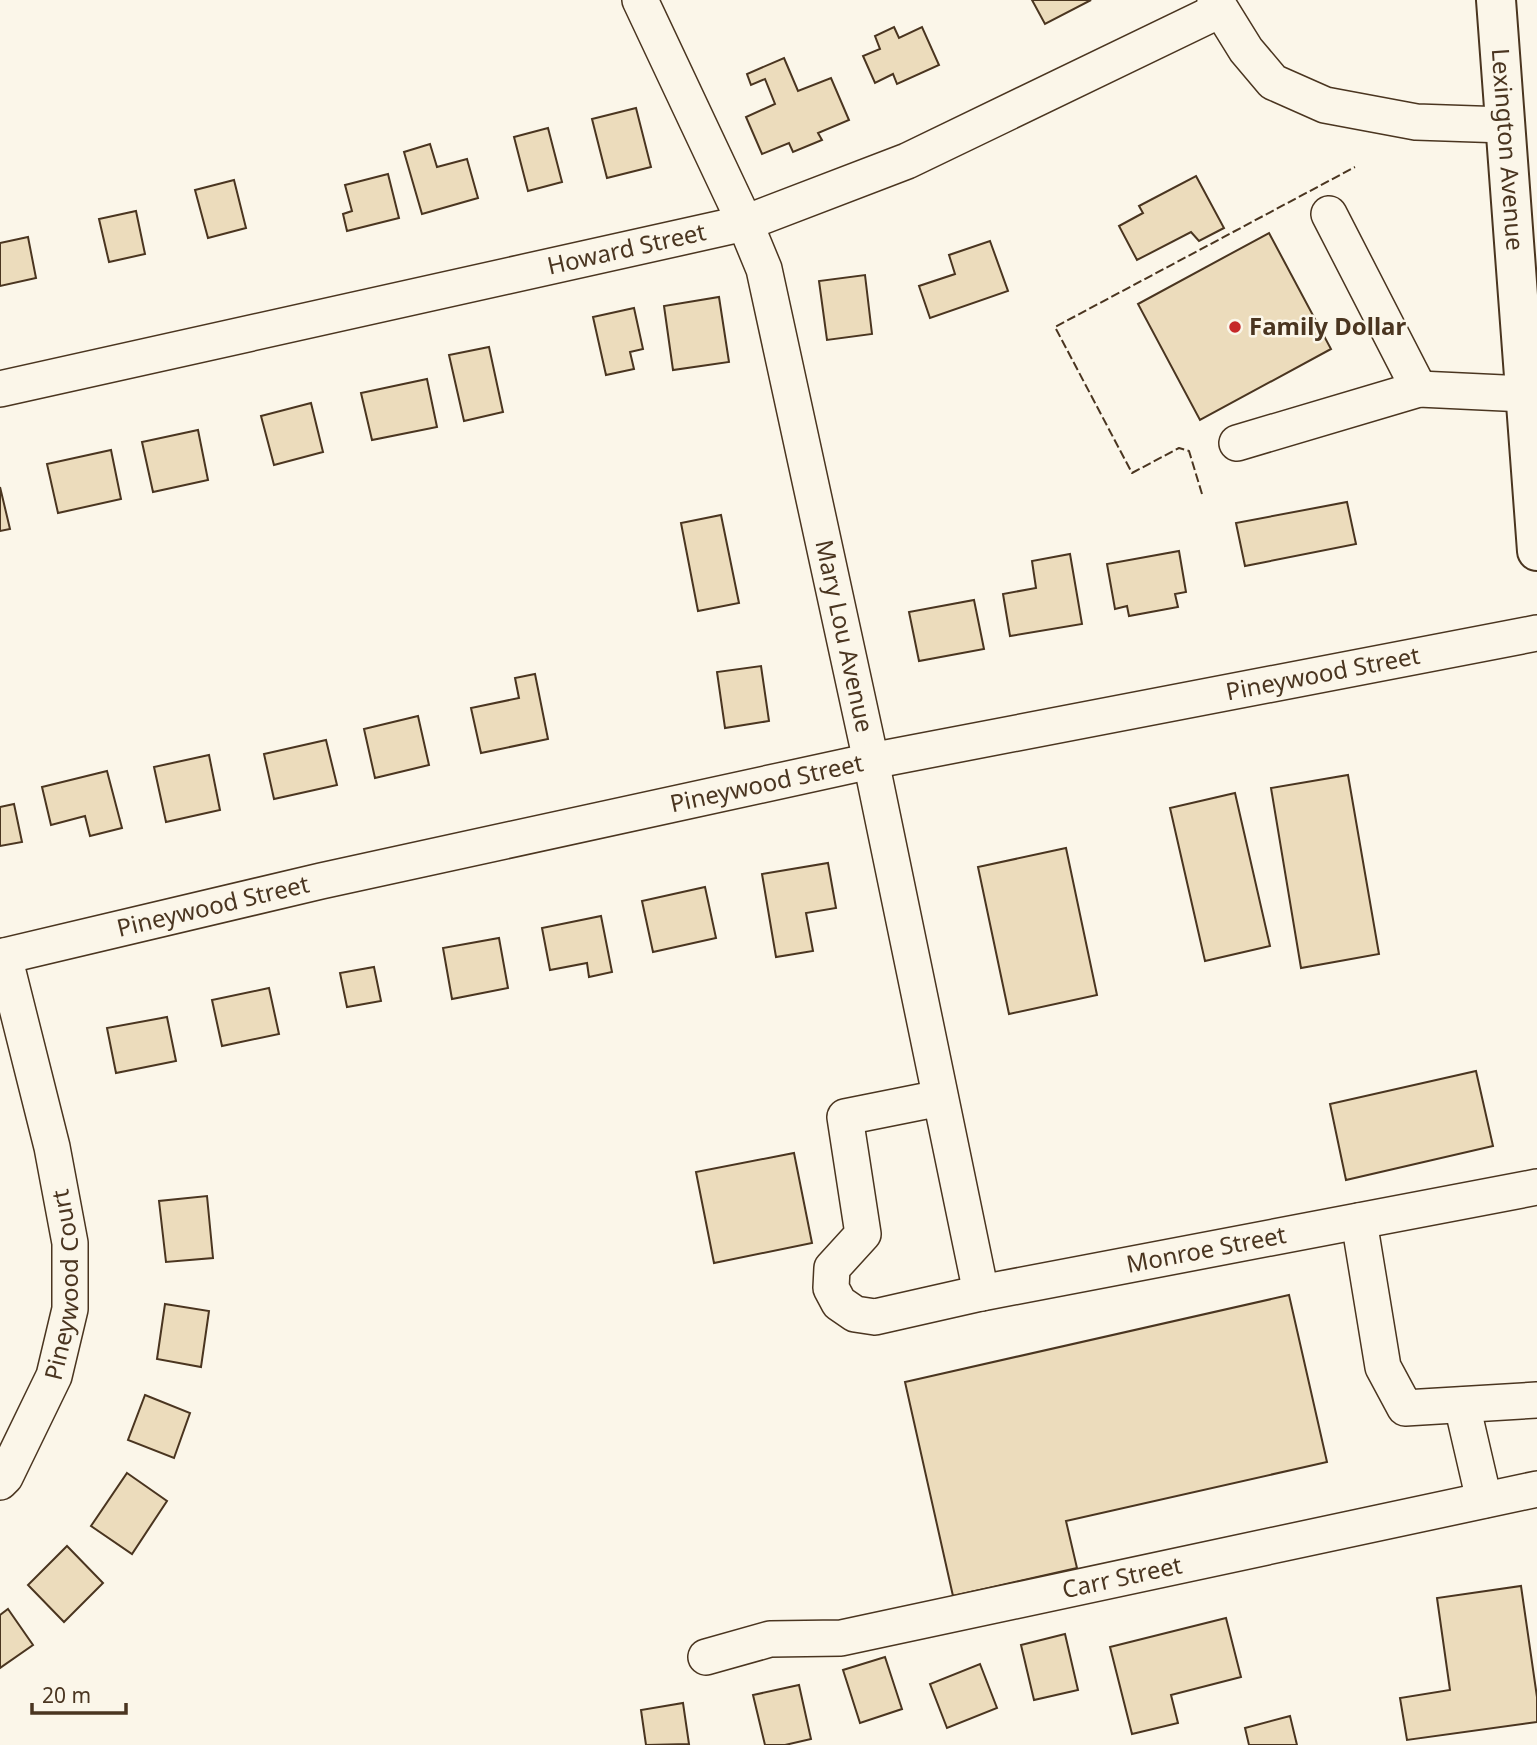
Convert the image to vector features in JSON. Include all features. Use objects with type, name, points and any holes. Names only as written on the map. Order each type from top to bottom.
[{"type":"main road","name":"Lexington Avenue","points":[[1496,0],[1537,551]]},
{"type":"street","name":"Mary Lou Avenue","points":[[640,0],[764,269],[871,761],[981,1293]]},
{"type":"street","name":"Howard Street","points":[[0,389],[745,223],[907,161],[1217,5]]},
{"type":"street","points":[[1217,5],[1245,51],[1273,82],[1325,104],[1416,122],[1505,125]]},
{"type":"street","points":[[1329,215],[1419,389]]},
{"type":"street","points":[[1237,443],[1419,389],[1525,394]]},
{"type":"street","name":"Pineywood Street","points":[[2,956],[321,881],[871,761],[1537,632]]},
{"type":"street","name":"Pineywood Court","points":[[0,1482],[5,1477],[54,1376],[70,1295],[70,1242],[54,1161],[2,956]]},
{"type":"street","name":"Monroe Street","points":[[940,1098],[845,1117],[863,1234],[832,1268],[831,1287],[839,1303],[855,1314],[875,1317],[981,1293],[1537,1187]]},
{"type":"street","points":[[1359,1222],[1383,1367],[1405,1408],[1537,1400]]},
{"type":"street","points":[[1462,1405],[1484,1500]]},
{"type":"street","name":"Carr Street","points":[[706,1657],[770,1639],[841,1638],[1537,1489]]},
{"type":"building","points":[[1032,0],[1091,0],[1045,24]]},
{"type":"building","points":[[894,27],[899,38],[922,27],[939,65],[897,84],[893,74],[875,83],[863,56],[880,49],[875,36]]},
{"type":"building","points":[[784,58],[798,91],[831,78],[849,120],[818,133],[822,140],[793,152],[789,143],[762,154],[746,117],[775,104],[765,79],[751,85],[747,74]]},
{"type":"building","points":[[636,108],[651,167],[607,178],[592,119]]},
{"type":"building","points":[[548,128],[562,182],[528,191],[514,137]]},
{"type":"building","points":[[430,144],[437,167],[467,159],[478,198],[422,214],[404,152]]},
{"type":"building","points":[[388,174],[399,218],[347,231],[343,214],[352,211],[345,185]]},
{"type":"building","points":[[1196,176],[1224,228],[1199,241],[1191,232],[1137,260],[1119,226],[1143,213],[1139,206]]},
{"type":"building","points":[[234,180],[246,228],[208,238],[195,190]]},
{"type":"building","points":[[136,211],[145,254],[109,262],[99,219]]},
{"type":"building","name":"Family Dollar","points":[[1269,233],[1331,349],[1200,420],[1138,304]]},
{"type":"building","points":[[28,237],[36,278],[0,286],[0,243]]},
{"type":"building","points":[[990,241],[1008,291],[930,318],[919,286],[955,274],[949,255]]},
{"type":"building","points":[[865,275],[872,334],[827,340],[819,281]]},
{"type":"building","points":[[719,297],[729,362],[673,370],[664,306]]},
{"type":"building","points":[[634,308],[643,349],[630,352],[634,369],[606,375],[593,317]]},
{"type":"building","points":[[489,347],[503,412],[464,421],[449,355]]},
{"type":"building","points":[[427,379],[437,427],[372,440],[361,393]]},
{"type":"building","points":[[311,403],[323,452],[274,465],[261,416]]},
{"type":"building","points":[[198,430],[208,480],[153,492],[142,442]]},
{"type":"building","points":[[111,450],[121,499],[58,513],[47,464]]},
{"type":"building","points":[[0,487],[10,529],[0,531]]},
{"type":"building","points":[[1347,502],[1356,544],[1245,566],[1236,523]]},
{"type":"building","points":[[721,515],[739,603],[698,611],[681,523]]},
{"type":"building","points":[[1179,551],[1186,592],[1175,594],[1178,607],[1129,616],[1127,606],[1115,609],[1107,564]]},
{"type":"building","points":[[1070,554],[1082,624],[1010,636],[1003,594],[1036,588],[1032,561]]},
{"type":"building","points":[[974,600],[984,649],[919,661],[909,612]]},
{"type":"building","points":[[761,666],[769,721],[725,728],[717,672]]},
{"type":"building","points":[[535,674],[548,739],[481,753],[471,708],[519,698],[515,678]]},
{"type":"building","points":[[418,716],[429,765],[375,778],[364,729]]},
{"type":"building","points":[[326,740],[337,785],[274,799],[264,754]]},
{"type":"building","points":[[209,755],[220,810],[166,822],[154,767]]},
{"type":"building","points":[[107,771],[122,828],[90,836],[85,816],[51,825],[42,787]]},
{"type":"building","points":[[1348,775],[1379,954],[1301,968],[1271,788]]},
{"type":"building","points":[[1235,793],[1270,946],[1205,961],[1170,808]]},
{"type":"building","points":[[14,804],[22,842],[0,846],[0,807]]},
{"type":"building","points":[[1066,848],[1097,995],[1009,1014],[978,867]]},
{"type":"building","points":[[828,863],[836,908],[806,913],[813,951],[776,957],[762,874]]},
{"type":"building","points":[[705,887],[716,938],[653,952],[642,901]]},
{"type":"building","points":[[601,916],[612,972],[589,977],[587,963],[550,970],[542,928]]},
{"type":"building","points":[[499,938],[508,988],[452,999],[443,948]]},
{"type":"building","points":[[374,967],[381,1001],[347,1007],[340,973]]},
{"type":"building","points":[[269,988],[279,1034],[222,1046],[212,1000]]},
{"type":"building","points":[[167,1017],[176,1061],[116,1073],[107,1028]]},
{"type":"building","points":[[1476,1071],[1493,1146],[1346,1180],[1330,1104]]},
{"type":"building","points":[[794,1153],[812,1243],[714,1263],[696,1172]]},
{"type":"building","points":[[207,1196],[213,1258],[166,1262],[159,1201]]},
{"type":"building","points":[[1289,1295],[1327,1462],[1066,1521],[1077,1568],[953,1596],[905,1382]]},
{"type":"building","points":[[165,1304],[209,1311],[201,1367],[157,1359]]},
{"type":"building","points":[[145,1395],[190,1413],[174,1458],[128,1440]]},
{"type":"building","points":[[127,1473],[167,1501],[132,1554],[91,1526]]},
{"type":"building","points":[[67,1546],[103,1583],[64,1622],[28,1585]]},
{"type":"building","points":[[1521,1586],[1537,1697],[1537,1722],[1407,1740],[1400,1698],[1450,1690],[1437,1598]]},
{"type":"building","points":[[8,1609],[33,1645],[0,1668],[0,1615]]},
{"type":"building","points":[[1226,1618],[1241,1677],[1171,1695],[1178,1723],[1132,1734],[1110,1647]]},
{"type":"building","points":[[1065,1634],[1078,1690],[1034,1700],[1021,1645]]},
{"type":"building","points":[[885,1657],[902,1709],[860,1723],[843,1670]]},
{"type":"building","points":[[980,1664],[997,1708],[947,1728],[930,1684]]},
{"type":"building","points":[[799,1685],[811,1739],[785,1745],[765,1745],[753,1695]]},
{"type":"building","points":[[683,1703],[689,1744],[646,1745],[641,1710]]},
{"type":"building","points":[[1290,1716],[1297,1745],[1249,1745],[1245,1728]]},
{"type":"fence","points":[[1202,494],[1189,451],[1179,448],[1132,473],[1055,327],[1355,167]]},
{"type":"place","name":"Family Dollar","points":[[1235,327]]}]
